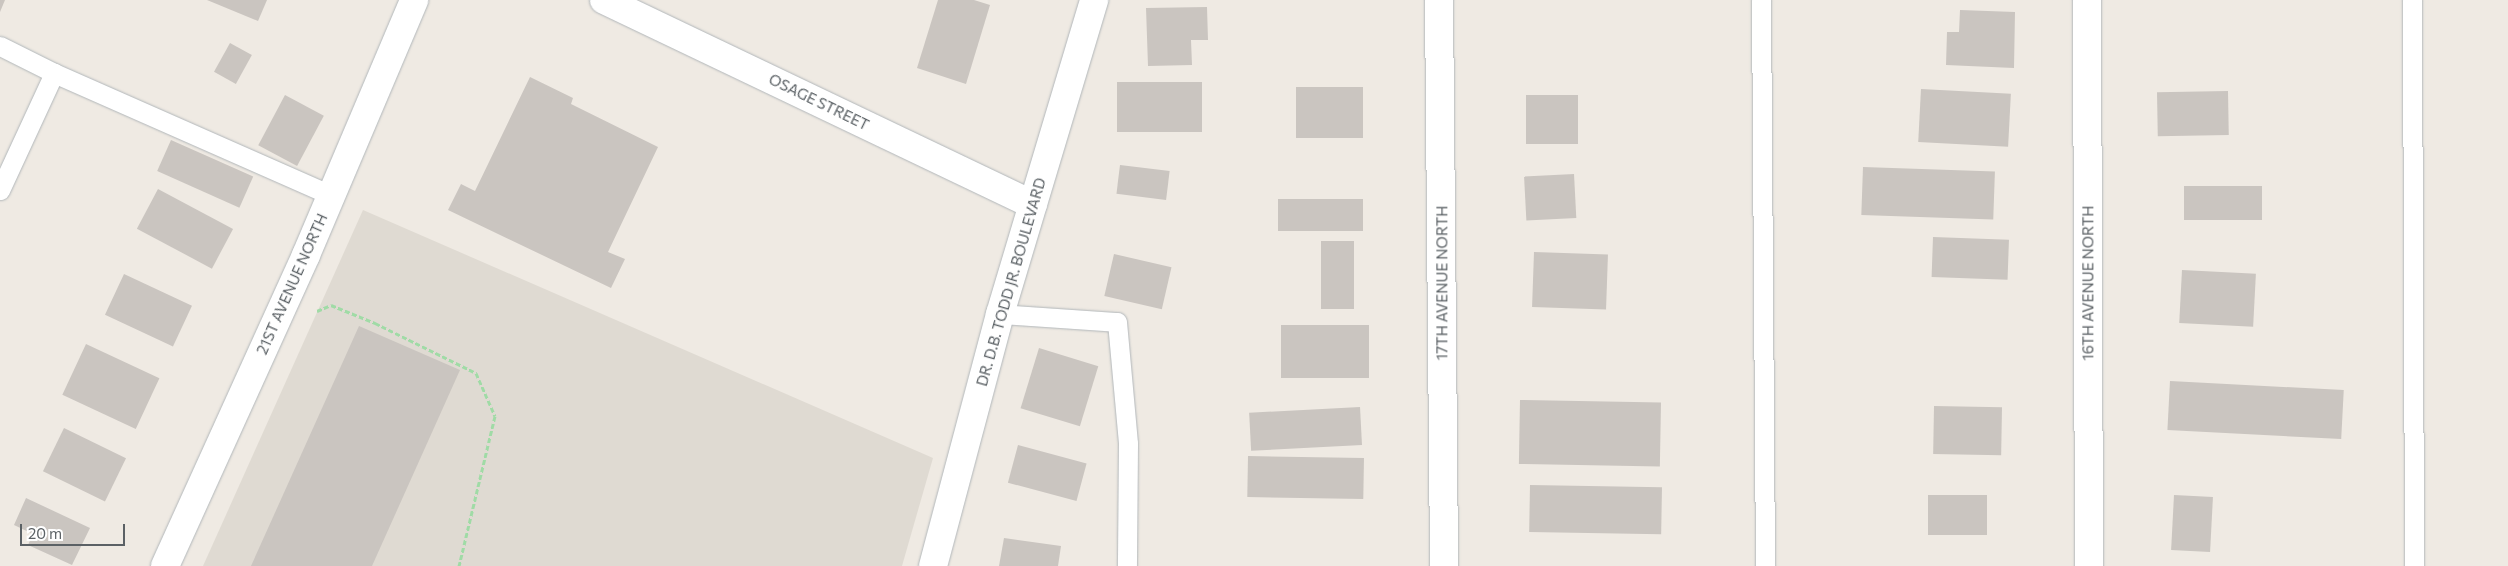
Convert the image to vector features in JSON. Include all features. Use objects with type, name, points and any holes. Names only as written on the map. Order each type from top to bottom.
[{"type":"street","name":"21ST AVENUE NORTH","points":[[166,566],[331,195],[414,0]]},
{"type":"street","name":"OSAGE STREET","points":[[604,0],[1033,205]]},
{"type":"street","name":"DR. D.B. TODD JR. BOULEVARD","points":[[933,566],[1000,314],[1094,0]]},
{"type":"street","name":"17TH AVENUE NORTH","points":[[1440,0],[1444,566]]},
{"type":"street","name":"16TH AVENUE NORTH","points":[[2087,0],[2089,566]]},
{"type":"lane","points":[[1762,0],[1764,566]]},
{"type":"lane","points":[[2412,0],[2414,566]]},
{"type":"lane","points":[[0,46],[54,73],[331,195]]},
{"type":"lane","points":[[0,190],[54,73]]},
{"type":"lane","points":[[1000,314],[1117,322],[1128,444],[1127,566]]},
{"type":"path","points":[[309,314],[331,305],[375,323],[476,374],[495,416],[459,566]]},
{"type":"shaded area","points":[[363,210],[933,458],[902,566],[203,566]]},
{"type":"building","points":[[0,0],[5,0],[0,12]]},
{"type":"building","points":[[207,0],[267,0],[258,21]]},
{"type":"building","points":[[938,0],[974,0],[990,5],[966,84],[917,68]]},
{"type":"building","points":[[1207,7],[1208,40],[1191,40],[1192,65],[1148,66],[1146,8]]},
{"type":"building","points":[[1960,10],[2015,12],[2014,68],[1946,65],[1947,32],[1959,32]]},
{"type":"building","points":[[230,43],[252,55],[236,84],[214,72]]},
{"type":"building","points":[[530,77],[573,98],[571,104],[658,147],[608,252],[625,259],[611,288],[448,210],[461,184],[475,191]]},
{"type":"building","points":[[1117,82],[1202,82],[1202,132],[1117,132]]},
{"type":"building","points":[[1296,87],[1363,87],[1363,138],[1296,138]]},
{"type":"building","points":[[1921,89],[2011,94],[2008,147],[1918,142]]},
{"type":"building","points":[[2228,91],[2229,135],[2158,136],[2157,92]]},
{"type":"building","points":[[285,95],[324,116],[297,166],[258,145]]},
{"type":"building","points":[[1526,95],[1578,95],[1578,144],[1526,144]]},
{"type":"building","points":[[171,140],[253,177],[239,208],[157,171]]},
{"type":"building","points":[[1120,165],[1170,171],[1166,200],[1116,194]]},
{"type":"building","points":[[1863,167],[1995,172],[1993,220],[1861,215]]},
{"type":"building","points":[[1574,174],[1576,218],[1526,221],[1524,177]]},
{"type":"building","points":[[2184,186],[2262,186],[2262,220],[2184,220]]},
{"type":"building","points":[[158,189],[233,229],[212,269],[137,229]]},
{"type":"building","points":[[1278,199],[1363,199],[1363,231],[1278,231]]},
{"type":"building","points":[[1933,237],[2009,240],[2008,280],[1932,277]]},
{"type":"building","points":[[1321,241],[1354,241],[1354,309],[1321,309]]},
{"type":"building","points":[[1534,252],[1608,255],[1606,310],[1532,307]]},
{"type":"building","points":[[1114,254],[1171,267],[1162,309],[1104,296]]},
{"type":"building","points":[[2182,270],[2256,274],[2253,327],[2179,323]]},
{"type":"building","points":[[124,274],[192,306],[173,346],[105,315]]},
{"type":"building","points":[[1281,325],[1369,325],[1369,378],[1281,378]]},
{"type":"building","points":[[359,326],[460,370],[372,566],[251,566]]},
{"type":"building","points":[[86,344],[159,378],[136,429],[62,395]]},
{"type":"building","points":[[1039,348],[1098,366],[1080,426],[1021,408]]},
{"type":"building","points":[[2170,381],[2344,390],[2341,439],[2167,430]]},
{"type":"building","points":[[1520,400],[1661,402],[1660,466],[1519,464]]},
{"type":"building","points":[[1934,406],[2002,407],[2001,455],[1933,454]]},
{"type":"building","points":[[1360,407],[1362,445],[1251,451],[1249,413]]},
{"type":"building","points":[[64,428],[126,458],[105,501],[43,471]]},
{"type":"building","points":[[1018,445],[1087,463],[1076,501],[1008,483]]},
{"type":"building","points":[[1248,456],[1364,458],[1363,499],[1247,497]]},
{"type":"building","points":[[1530,485],[1662,487],[1661,534],[1529,532]]},
{"type":"building","points":[[1928,495],[1987,495],[1987,535],[1928,535]]},
{"type":"building","points":[[2174,495],[2213,497],[2210,552],[2171,550]]},
{"type":"building","points":[[26,498],[90,528],[72,565],[28,545],[33,534],[14,525]]},
{"type":"building","points":[[1004,538],[1061,546],[1058,566],[999,566]]}]
